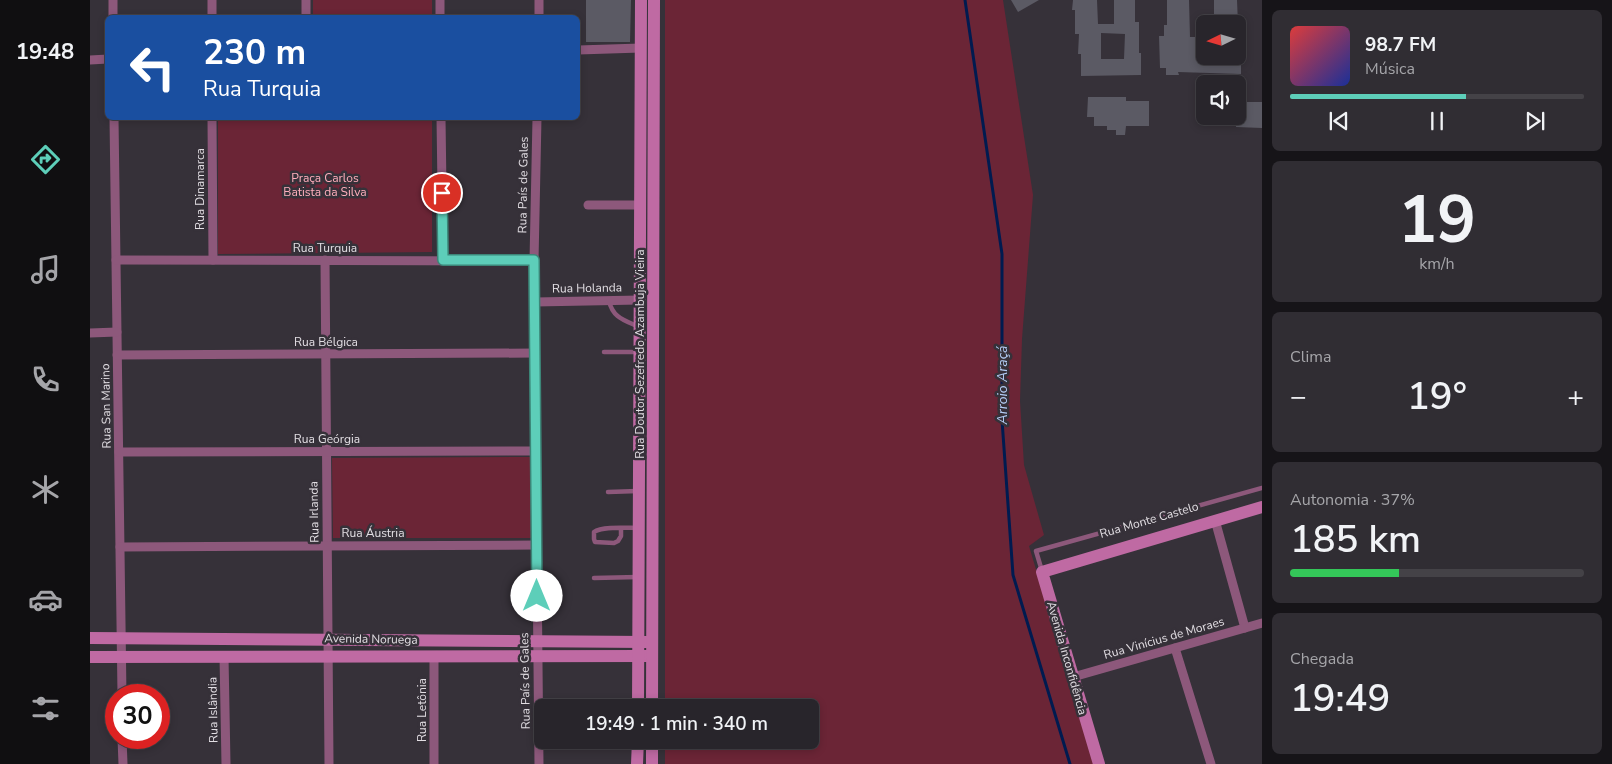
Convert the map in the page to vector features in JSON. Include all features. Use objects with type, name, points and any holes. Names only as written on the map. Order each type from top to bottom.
[{"type":"street","points":[[113,0],[113,15]]},
{"type":"street","points":[[212,0],[212,15]]},
{"type":"street","points":[[306,0],[306,15]]},
{"type":"street","points":[[440,0],[440,15]]},
{"type":"street","points":[[539,0],[539,15]]},
{"type":"street","name":"Rua Doutor Sezefredo Azambuja Vieira","points":[[641,0],[640,577],[646,642]]},
{"type":"street","name":"Rua Doutor Sezefredo Azambuja Vieira","points":[[651,699],[646,642],[654,0]]},
{"type":"street","points":[[580,50],[641,48]]},
{"type":"street","points":[[90,60],[105,59]]},
{"type":"street","name":"Rua San Marino","points":[[114,120],[122,684]]},
{"type":"street","name":"Rua Dinamarca","points":[[212,120],[213,260]]},
{"type":"street","points":[[441,120],[443,260]]},
{"type":"street","name":"Rua País de Gales","points":[[537,120],[534,260],[539,764]]},
{"type":"street","points":[[588,205],[640,205]]},
{"type":"street","name":"Rua Turquia","points":[[116,260],[534,260]]},
{"type":"street","name":"Rua Irlanda","points":[[325,260],[329,764]]},
{"type":"street","name":"Rua Holanda","points":[[535,302],[640,300]]},
{"type":"street","points":[[90,333],[117,332]]},
{"type":"street","name":"Rua Bélgica","points":[[117,355],[535,354]]},
{"type":"street","name":"Rua Geórgia","points":[[119,452],[536,451]]},
{"type":"street","name":"Rua Monte Castelo","points":[[1042,572],[1262,507]]},
{"type":"street","points":[[1215,520],[1245,628]]},
{"type":"street","name":"Rua Áustria","points":[[120,547],[536,545]]},
{"type":"street","name":"Avenida Inconfidência","points":[[1042,572],[1099,764]]},
{"type":"street","name":"Rua Vinícius de Moraes","points":[[1073,677],[1262,623]]},
{"type":"street","name":"Avenida Noruega","points":[[90,638],[646,642]]},
{"type":"street","points":[[1176,648],[1211,764]]},
{"type":"street","name":"Rua Islândia","points":[[224,656],[226,764]]},
{"type":"street","name":"Rua Letônia","points":[[434,656],[434,764]]},
{"type":"street","name":"Rua Doutor Sezefredo Azambuja Vieira","points":[[639,699],[646,656]]},
{"type":"street","name":"Avenida Noruega","points":[[90,657],[646,656]]},
{"type":"street","points":[[122,749],[123,764]]},
{"type":"street","points":[[637,764],[638,749]]},
{"type":"street","points":[[652,749],[652,764]]},
{"type":"lane","points":[[608,300],[611,312],[640,327]]},
{"type":"lane","points":[[604,352],[640,352]]},
{"type":"lane","name":"Rua Monte Castelo","points":[[1036,551],[1262,488]]},
{"type":"lane","points":[[608,492],[640,491]]},
{"type":"lane","points":[[621,528],[621,536],[618,541],[595,542],[594,532],[598,529],[621,528],[640,528]]},
{"type":"lane","name":"Avenida Inconfidência","points":[[1036,551],[1042,572]]},
{"type":"lane","points":[[594,578],[640,577]]},
{"type":"green space","points":[[313,0],[432,0],[432,15],[313,15]]},
{"type":"green space","points":[[665,0],[1003,0],[1033,195],[1022,339],[1020,401],[1024,465],[1044,535],[1029,546],[1094,764],[665,764],[665,749],[819,749],[819,699],[665,699]]},
{"type":"green space","name":"Praça Carlos Batista da Silva","points":[[218,120],[432,120],[432,252],[218,254]]},
{"type":"green space","points":[[531,457],[531,538],[333,538],[332,458]]},
{"type":"building","points":[[586,0],[631,0],[630,42],[586,42]]},
{"type":"building","points":[[1011,0],[1039,0],[1018,12]]},
{"type":"building","points":[[1073,0],[1097,0],[1098,24],[1114,24],[1114,0],[1135,0],[1135,22],[1139,22],[1141,75],[1081,76],[1081,54],[1078,54],[1079,34],[1075,34],[1075,10],[1072,10]],"holes":[[[1101,33],[1125,34],[1124,59],[1101,59]]]},
{"type":"building","points":[[1167,0],[1189,0],[1190,37],[1196,37],[1196,65],[1241,65],[1241,74],[1178,72],[1179,75],[1166,75],[1166,68],[1160,68],[1159,36],[1164,36],[1164,25],[1167,25]]},
{"type":"building","points":[[1214,0],[1237,0],[1238,15],[1214,15]]},
{"type":"building","points":[[1088,97],[1126,97],[1126,101],[1149,101],[1149,126],[1126,126],[1125,135],[1116,135],[1116,130],[1107,130],[1107,126],[1094,126],[1094,117],[1087,117]]},
{"type":"building","points":[[1246,102],[1262,102],[1262,128],[1236,127],[1236,125],[1246,125]]},
{"type":"waterway","name":"Arroio Araçá","points":[[965,0],[1002,254],[1002,420],[1013,575],[1070,764]]},
{"type":"route","points":[[442,193],[443,260],[534,260],[537,596]]}]
